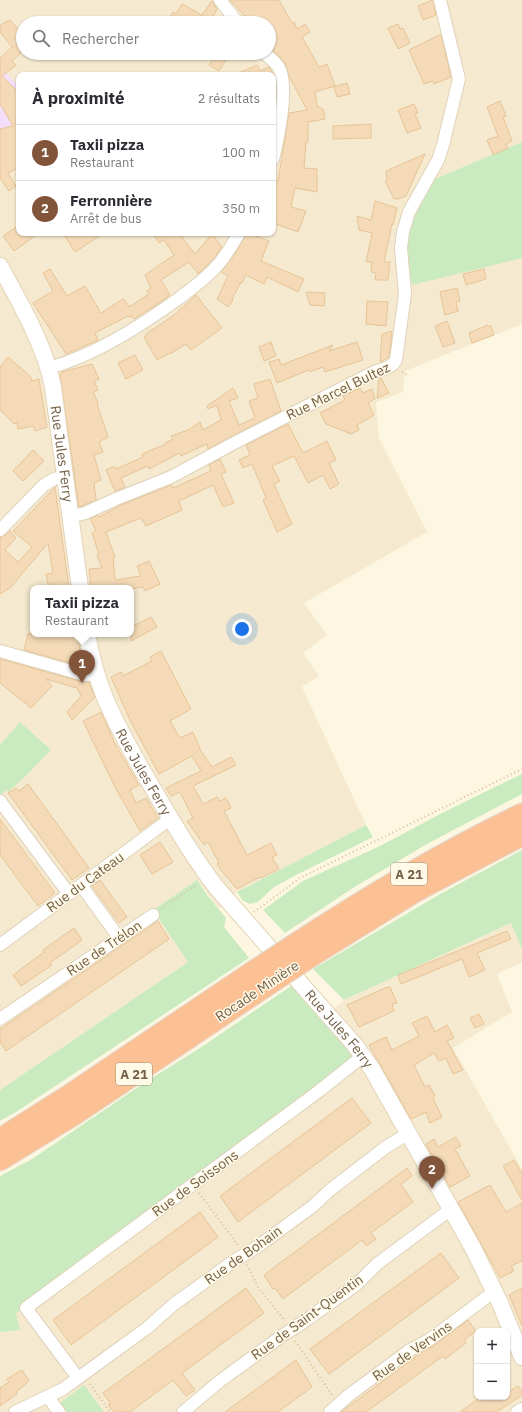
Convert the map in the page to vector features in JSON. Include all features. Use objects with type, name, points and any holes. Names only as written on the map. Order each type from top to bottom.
[{"type":"highway","name":"Rocade Minière","points":[[0,1139],[260,978],[306,948],[410,873],[449,851],[522,814]]},
{"type":"highway","name":"Rocade Minière","points":[[306,948],[522,835]]},
{"type":"highway","name":"Rocade Minière","points":[[0,1160],[75,1114],[260,978]]},
{"type":"street","points":[[220,0],[233,16]]},
{"type":"street","name":"Rue Marcel Bultez","points":[[70,517],[85,514],[116,499],[171,477],[238,441],[374,372],[392,366],[395,363],[405,294],[402,248],[403,232],[409,212],[438,160],[459,79],[440,0]]},
{"type":"street","points":[[272,60],[278,66],[283,81],[280,129],[276,146]]},
{"type":"street","points":[[49,368],[67,362],[113,341],[161,311],[191,289],[214,269],[223,259],[237,236]]},
{"type":"street","name":"Rue Jules Ferry","points":[[0,266],[40,345],[49,368],[53,387],[80,585]]},
{"type":"street","points":[[0,530],[44,485],[54,479],[65,476]]},
{"type":"street","name":"Rue Jules Ferry","points":[[88,637],[96,674],[105,697],[123,736],[170,819],[208,877],[363,1056],[378,1078],[495,1291],[522,1357]]},
{"type":"street","points":[[0,651],[85,675],[96,674]]},
{"type":"street","points":[[0,801],[69,894]]},
{"type":"street","name":"Rue du Cateau","points":[[0,945],[170,819]]},
{"type":"street","points":[[82,885],[119,938]]},
{"type":"street","name":"Rue de Trélon","points":[[0,1019],[153,915]]},
{"type":"street","name":"Rue de Soissons","points":[[81,1376],[26,1308],[319,1091],[363,1056]]},
{"type":"street","name":"Rue de Bohain","points":[[16,1412],[59,1392],[148,1328],[174,1304],[313,1206],[330,1190],[386,1147],[409,1133]]},
{"type":"street","name":"Rue de Saint-Quentin","points":[[183,1412],[220,1381],[357,1284],[377,1264],[451,1209]]},
{"type":"street","name":"Rue de Vervins","points":[[334,1408],[410,1350],[429,1340],[495,1291]]},
{"type":"street","points":[[48,1397],[59,1412]]},
{"type":"street","points":[[517,1412],[522,1409]]},
{"type":"path","points":[[244,920],[300,878],[522,769]]},
{"type":"path","name":"Rue de Trélon","points":[[153,915],[208,877]]},
{"type":"path","points":[[192,1185],[244,1255],[258,1287],[290,1330],[334,1408]]},
{"type":"path","points":[[81,1376],[110,1412]]},
{"type":"shaded area","points":[[0,0],[522,0],[522,142],[435,179],[406,246],[412,284],[522,258],[522,324],[405,371],[403,392],[376,402],[379,438],[427,532],[304,603],[327,635],[303,653],[319,676],[302,687],[366,825],[237,892],[219,909],[197,880],[153,910],[188,962],[0,1090],[0,796],[6,790],[8,792],[24,778],[51,750],[20,722],[0,745]]},
{"type":"shaded area","points":[[0,67],[16,83],[16,154],[0,148]]},
{"type":"shaded area","points":[[511,923],[522,949],[522,962],[497,974],[512,1012],[453,1048],[522,1169],[522,1412],[0,1412],[0,1332],[20,1330],[15,1313],[323,1018],[344,1000]]},
{"type":"green space","points":[[522,142],[522,258],[412,285],[406,246],[410,225],[419,205],[435,179]]},
{"type":"green space","points":[[20,722],[51,750],[24,778],[8,792],[6,790],[0,796],[0,745]]},
{"type":"green space","points":[[522,774],[522,794],[427,844],[356,886],[285,933],[263,910],[303,881],[378,847],[446,811]]},
{"type":"green space","points":[[366,825],[373,837],[274,887],[258,902],[250,904],[243,901],[237,892]]},
{"type":"green space","points":[[522,850],[522,949],[511,923],[344,1000],[313,969],[442,893]]},
{"type":"green space","points":[[197,880],[226,918],[224,927],[249,958],[16,1112],[0,1121],[0,1090],[188,962],[153,910]]},
{"type":"green space","points":[[291,986],[323,1018],[354,1055],[259,1132],[16,1313],[20,1330],[0,1332],[0,1176],[32,1159]]},
{"type":"green space","points":[[84,1385],[104,1412],[67,1412],[60,1403]]},
{"type":"building","points":[[230,0],[279,0],[297,29],[305,24],[310,32],[302,37],[319,67],[327,64],[335,86],[315,92],[317,106],[323,109],[325,119],[308,122],[308,142],[306,142],[304,168],[317,169],[317,192],[295,188],[291,207],[306,211],[298,232],[276,224],[276,181],[278,181],[289,113],[307,110],[289,76],[285,63],[276,53],[276,16],[245,16]]},
{"type":"building","points":[[433,0],[436,15],[423,20],[418,6]]},
{"type":"building","points":[[212,1],[217,9],[213,16],[171,16],[173,12],[176,14],[182,4],[202,15]]},
{"type":"building","points":[[10,20],[16,26],[16,57],[12,61],[16,65],[2,76],[16,90],[16,169],[8,173],[16,186],[9,191],[0,178],[0,129],[13,126],[0,104],[0,58],[12,47],[0,32],[0,25]]},
{"type":"building","points":[[398,24],[400,29],[403,28],[410,43],[398,49],[388,28]]},
{"type":"building","points":[[441,34],[451,77],[434,84],[433,81],[424,84],[409,50]]},
{"type":"building","points":[[212,60],[226,60],[219,71],[209,65]]},
{"type":"building","points":[[257,65],[260,71],[269,67],[272,72],[241,72]]},
{"type":"building","points":[[347,83],[350,94],[337,97],[334,87]]},
{"type":"building","points":[[500,101],[506,116],[503,117],[512,141],[506,144],[508,148],[493,155],[487,140],[498,136],[487,107]]},
{"type":"building","points":[[414,104],[418,113],[415,114],[421,128],[407,133],[398,110]]},
{"type":"building","points":[[371,124],[371,138],[333,139],[333,126]]},
{"type":"building","points":[[425,154],[406,196],[394,199],[385,181],[387,180],[386,171]]},
{"type":"building","points":[[375,201],[397,208],[384,262],[390,262],[388,280],[375,280],[376,273],[371,272],[372,262],[366,262],[372,233],[359,230],[357,216],[371,220]]},
{"type":"building","points":[[16,227],[16,236],[35,236],[14,251],[3,236]]},
{"type":"building","points":[[65,236],[99,236],[75,252]]},
{"type":"building","points":[[154,236],[181,236],[195,254],[210,236],[214,236],[222,247],[213,259],[198,274],[189,262],[161,280],[170,295],[159,303],[134,319],[132,316],[128,316],[95,333],[98,340],[66,354],[33,303],[53,291],[43,273],[50,269],[67,296],[85,286],[101,313],[123,299],[129,307],[149,294],[147,291],[151,288],[145,275],[174,255],[164,240],[159,243]]},
{"type":"building","points":[[245,236],[255,236],[269,241],[261,261],[304,279],[298,292],[267,277],[264,284],[246,275],[228,307],[217,299],[228,276],[221,272],[234,255]]},
{"type":"building","points":[[484,269],[486,279],[466,285],[463,274]]},
{"type":"building","points":[[457,288],[460,301],[456,302],[458,311],[445,315],[440,292]]},
{"type":"building","points":[[306,292],[325,293],[324,306],[310,305]]},
{"type":"building","points":[[196,295],[222,328],[191,350],[186,344],[157,360],[144,337],[146,334],[173,316]]},
{"type":"building","points":[[367,301],[388,302],[386,326],[366,324]]},
{"type":"building","points":[[447,321],[455,343],[443,347],[435,326]]},
{"type":"building","points":[[488,325],[491,326],[494,335],[472,343],[469,333]]},
{"type":"building","points":[[392,331],[389,357],[380,362],[382,334]]},
{"type":"building","points":[[271,342],[276,356],[264,361],[259,347]]},
{"type":"building","points":[[357,342],[363,360],[325,372],[323,367],[310,372],[309,370],[277,383],[269,362],[279,359],[281,365],[333,345],[329,351]]},
{"type":"building","points":[[135,355],[143,370],[126,379],[118,363]]},
{"type":"building","points":[[8,357],[30,376],[32,381],[39,379],[47,427],[35,431],[33,426],[18,429],[17,423],[14,424],[0,410],[0,367]]},
{"type":"building","points":[[92,364],[99,379],[94,381],[98,390],[93,392],[98,403],[97,404],[108,437],[99,442],[103,452],[94,455],[101,480],[94,483],[96,500],[79,507],[60,376],[62,372]]},
{"type":"building","points":[[379,378],[381,378],[389,393],[377,398]]},
{"type":"building","points":[[270,379],[281,411],[208,449],[207,444],[181,456],[180,453],[149,469],[148,466],[121,478],[125,487],[115,491],[106,470],[112,467],[115,467],[116,469],[143,457],[142,454],[166,444],[165,443],[173,439],[171,436],[188,430],[200,422],[203,430],[221,420],[217,405],[208,409],[207,406],[233,388],[238,398],[229,401],[239,425],[255,418],[249,401],[258,398],[254,384]]},
{"type":"building","points":[[360,388],[363,393],[372,389],[375,399],[368,403],[374,415],[357,425],[359,430],[351,434],[326,424],[320,413],[345,400],[343,396]]},
{"type":"building","points":[[288,424],[303,453],[327,441],[336,460],[329,463],[339,484],[330,489],[323,475],[308,483],[294,456],[272,466],[280,481],[274,484],[292,524],[277,532],[263,500],[266,498],[252,464],[243,468],[239,460],[250,455],[246,445]]},
{"type":"building","points":[[33,450],[44,461],[23,481],[13,471]]},
{"type":"building","points":[[220,459],[226,472],[221,474],[234,503],[223,507],[213,485],[179,501],[182,510],[146,526],[141,518],[106,532],[115,557],[113,558],[115,580],[141,576],[137,566],[149,561],[160,584],[145,591],[143,587],[134,588],[134,585],[91,585],[89,569],[102,568],[97,555],[99,554],[92,533],[96,530],[90,519],[98,515],[99,517],[121,505],[172,485],[173,488],[211,471],[209,465]]},
{"type":"building","points":[[55,487],[69,585],[48,585],[46,574],[53,573],[48,543],[11,587],[0,594],[0,537],[10,531],[16,538],[5,550],[18,562],[32,547],[13,531]]},
{"type":"building","points":[[151,617],[157,627],[131,641],[131,637],[134,637],[134,626]]},
{"type":"building","points":[[28,634],[30,634],[30,637],[78,637],[83,665],[81,666],[24,650]]},
{"type":"building","points":[[161,651],[191,709],[170,721],[180,738],[193,732],[201,751],[212,767],[231,757],[236,765],[193,786],[203,804],[217,797],[220,801],[226,798],[231,808],[224,811],[247,855],[271,843],[277,855],[272,857],[279,869],[237,889],[220,869],[217,864],[219,863],[208,842],[204,845],[187,821],[193,818],[180,792],[171,796],[166,788],[201,771],[192,756],[159,774],[131,722],[111,677],[121,672],[123,676],[152,661],[150,657]]},
{"type":"building","points":[[0,659],[83,682],[89,682],[95,697],[72,720],[67,712],[81,696],[77,688],[46,679],[52,686],[31,708],[0,683]]},
{"type":"building","points":[[101,712],[115,744],[139,785],[130,790],[136,803],[146,798],[158,818],[140,831],[116,789],[83,721]]},
{"type":"building","points":[[28,784],[89,868],[72,880],[8,793],[16,788],[19,791]]},
{"type":"building","points":[[0,819],[55,893],[38,906],[0,855]]},
{"type":"building","points":[[160,842],[173,862],[152,874],[140,855]]},
{"type":"building","points":[[100,880],[127,917],[119,923],[92,886]]},
{"type":"building","points":[[158,921],[169,939],[6,1051],[0,1042],[0,1029]]},
{"type":"building","points":[[74,928],[82,940],[50,963],[52,965],[21,986],[13,975],[44,952],[43,950]]},
{"type":"building","points":[[507,931],[511,939],[477,953],[485,970],[469,977],[462,959],[401,984],[398,975]]},
{"type":"building","points":[[390,987],[397,1003],[392,1004],[394,1011],[359,1027],[347,1005]]},
{"type":"building","points":[[479,1014],[484,1024],[475,1028],[470,1018]]},
{"type":"building","points":[[427,1016],[435,1032],[447,1025],[454,1038],[447,1041],[463,1070],[453,1074],[446,1058],[439,1061],[434,1053],[414,1065],[425,1087],[429,1085],[435,1096],[433,1098],[442,1117],[430,1123],[426,1112],[411,1119],[369,1045],[386,1037],[392,1050],[419,1036],[412,1023]]},
{"type":"building","points":[[352,1098],[371,1123],[238,1222],[220,1196]]},
{"type":"building","points":[[456,1137],[461,1146],[455,1149],[470,1176],[450,1187],[426,1144],[434,1139],[438,1147]]},
{"type":"building","points":[[514,1160],[522,1173],[522,1200],[503,1166]]},
{"type":"building","points":[[407,1168],[412,1176],[401,1184],[413,1202],[371,1233],[376,1239],[366,1246],[362,1240],[283,1299],[275,1288],[273,1289],[264,1275]]},
{"type":"building","points":[[490,1185],[506,1212],[522,1203],[522,1261],[511,1266],[514,1271],[500,1278],[458,1202]]},
{"type":"building","points":[[200,1212],[218,1237],[71,1345],[53,1320]]},
{"type":"building","points":[[441,1253],[459,1278],[329,1374],[310,1349]]},
{"type":"building","points":[[246,1288],[264,1313],[182,1373],[195,1390],[186,1396],[173,1380],[130,1412],[114,1412],[108,1405],[111,1404],[103,1393]]},
{"type":"building","points":[[522,1288],[522,1326],[509,1295]]},
{"type":"building","points":[[468,1320],[474,1328],[474,1332],[464,1340],[466,1343],[445,1359],[443,1356],[366,1412],[341,1412],[422,1352],[433,1346]]},
{"type":"building","points":[[296,1360],[312,1387],[278,1412],[225,1412]]},
{"type":"building","points":[[22,1370],[29,1381],[16,1392],[17,1394],[0,1406],[0,1388],[9,1382],[7,1379]]},
{"type":"building","points":[[518,1386],[522,1391],[522,1395],[497,1412],[460,1412],[477,1400],[510,1400],[510,1391]]},
{"type":"place","name":"Taxii pizza","points":[[82,683]]},
{"type":"place","name":"Ferronnière","points":[[432,1189]]}]
